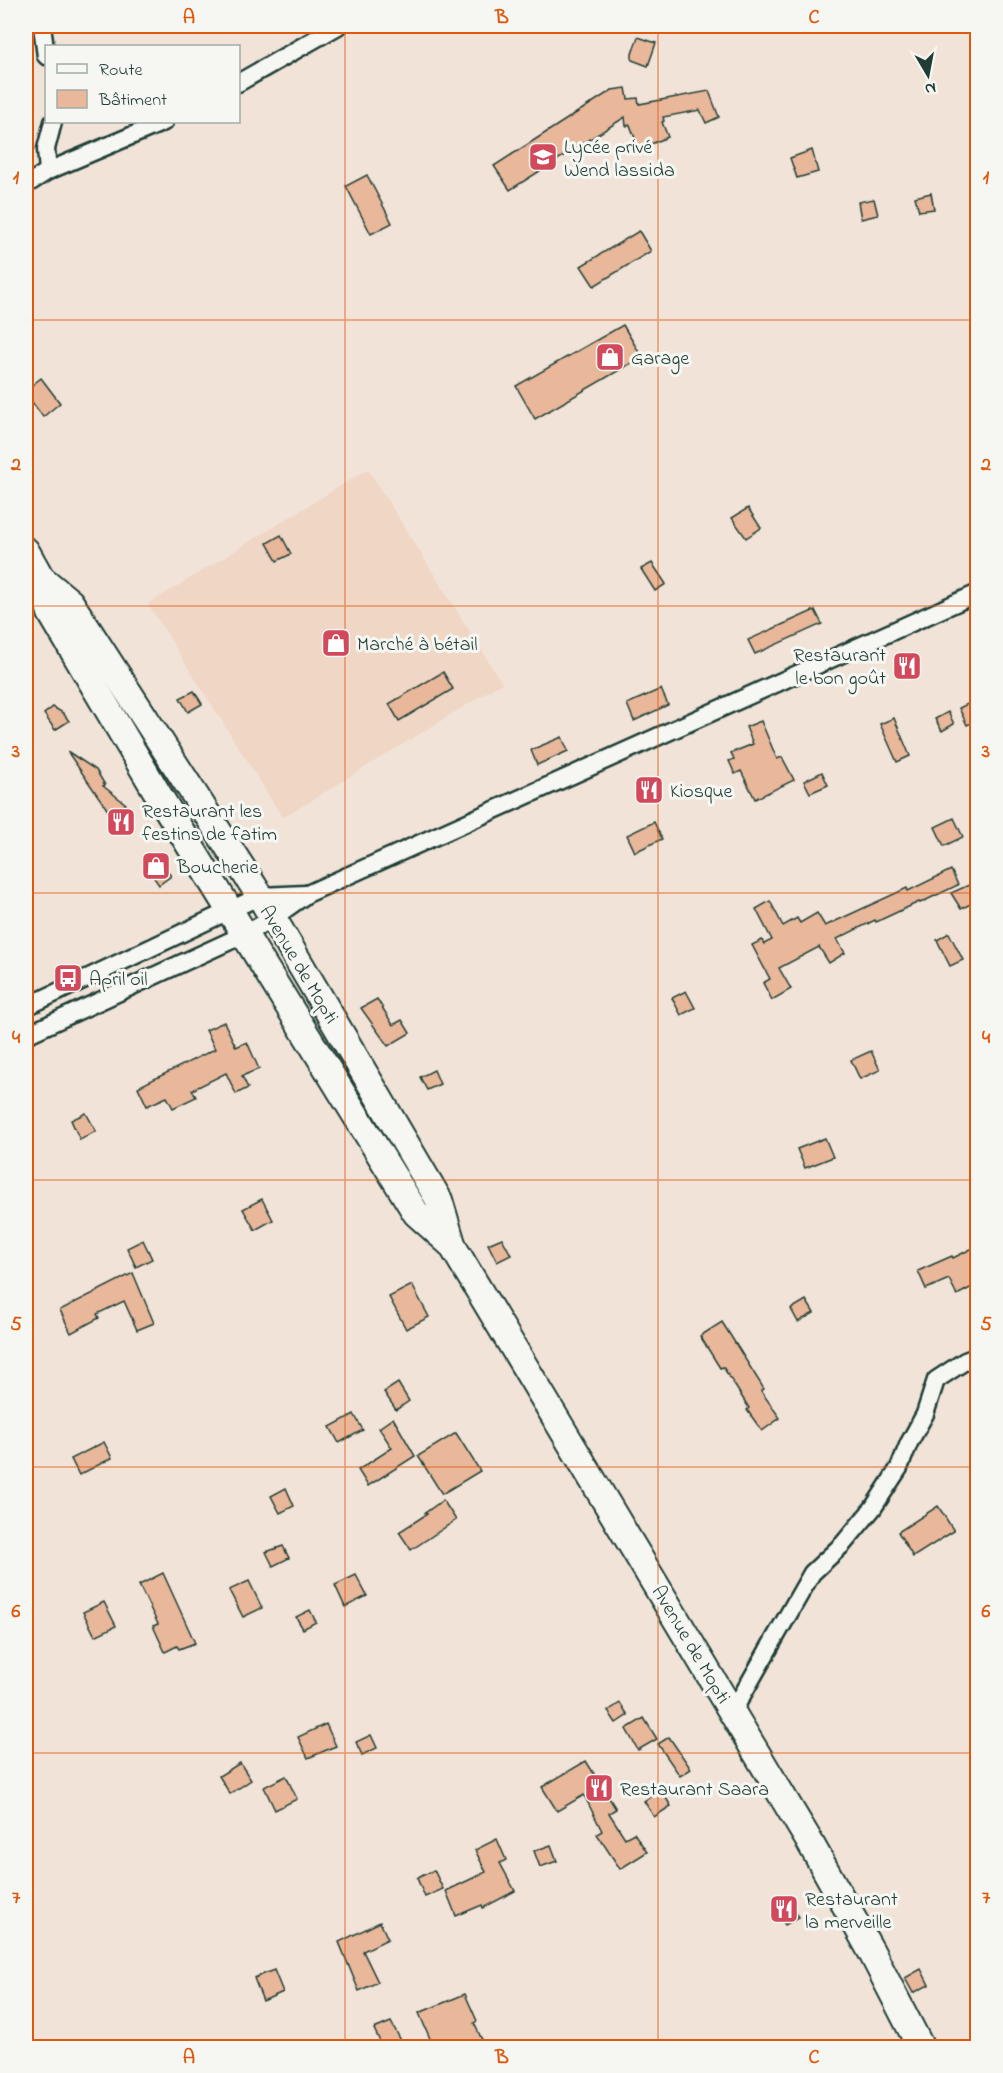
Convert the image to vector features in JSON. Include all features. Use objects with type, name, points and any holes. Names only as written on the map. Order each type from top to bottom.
[{"type":"main road","name":"Avenue de Mopti","points":[[26,551],[41,579],[51,613],[230,912],[416,1213],[453,1246]]},
{"type":"main road","name":"Avenue de Mopti","points":[[41,579],[70,602],[260,896],[439,1200],[453,1246],[820,1859],[921,2048]]},
{"type":"street","points":[[42,26],[45,48]]},
{"type":"street","points":[[240,83],[338,26]]},
{"type":"street","points":[[48,171],[46,149],[53,123]]},
{"type":"street","points":[[26,184],[48,171],[162,123]]},
{"type":"street","points":[[26,1035],[245,934],[307,894],[978,593]]},
{"type":"street","points":[[26,1007],[260,896],[307,894]]},
{"type":"street","points":[[732,1713],[812,1573],[843,1544],[873,1508],[899,1468],[909,1443],[925,1414],[936,1380],[978,1356]]},
{"type":"shaded area","points":[[368,469],[502,683],[283,818],[148,604]]},
{"type":"building","points":[[638,37],[656,43],[648,66],[632,60]]},
{"type":"building","points":[[626,88],[628,99],[638,98],[639,104],[709,91],[719,117],[706,123],[700,110],[663,117],[662,122],[668,137],[639,149],[630,125],[626,126],[625,117],[510,190],[494,166],[612,90]]},
{"type":"building","points":[[812,150],[818,172],[797,178],[790,158]]},
{"type":"building","points":[[367,175],[392,223],[371,234],[346,186]]},
{"type":"building","points":[[931,193],[934,209],[919,211],[915,197]]},
{"type":"building","points":[[874,199],[878,215],[861,219],[858,202]]},
{"type":"building","points":[[639,231],[651,251],[594,286],[581,266]]},
{"type":"building","points":[[623,325],[642,357],[535,419],[516,386]]},
{"type":"building","points":[[41,378],[60,403],[43,417],[26,394],[26,390]]},
{"type":"building","points":[[748,508],[761,528],[746,538],[732,518]]},
{"type":"building","points":[[281,535],[291,554],[277,561],[267,543]]},
{"type":"building","points":[[652,563],[666,584],[655,591],[641,569]]},
{"type":"building","points":[[815,610],[822,624],[755,654],[748,640]]},
{"type":"building","points":[[443,672],[453,689],[399,721],[389,704]]},
{"type":"building","points":[[661,689],[668,705],[634,721],[627,704]]},
{"type":"building","points":[[194,691],[202,704],[188,712],[180,698]]},
{"type":"building","points":[[978,699],[978,720],[967,725],[959,708]]},
{"type":"building","points":[[53,707],[63,713],[69,721],[55,730],[44,714]]},
{"type":"building","points":[[948,712],[954,724],[942,731],[935,719]]},
{"type":"building","points":[[894,718],[910,756],[897,762],[880,724]]},
{"type":"building","points":[[761,721],[777,759],[782,757],[794,780],[755,799],[741,771],[735,774],[729,761],[734,759],[731,753],[753,744],[746,727]]},
{"type":"building","points":[[562,737],[568,751],[537,765],[531,750]]},
{"type":"building","points":[[67,751],[96,770],[105,785],[103,786],[126,804],[111,815]]},
{"type":"building","points":[[822,772],[828,785],[810,793],[804,781]]},
{"type":"building","points":[[954,818],[963,837],[944,846],[935,827]]},
{"type":"building","points":[[654,822],[662,839],[635,852],[627,835]]},
{"type":"building","points":[[155,854],[171,876],[159,885],[143,862]]},
{"type":"building","points":[[951,870],[958,885],[876,922],[875,920],[837,939],[845,953],[829,963],[819,947],[779,968],[791,989],[772,1000],[763,983],[770,979],[752,945],[762,940],[764,944],[772,940],[756,909],[770,901],[783,926],[797,918],[800,923],[817,913],[825,926]]},
{"type":"building","points":[[978,881],[978,900],[961,909],[951,893]]},
{"type":"building","points":[[949,933],[963,960],[950,966],[937,940]]},
{"type":"building","points":[[686,991],[695,1008],[681,1015],[672,998]]},
{"type":"building","points":[[377,999],[393,1025],[402,1020],[410,1033],[388,1046],[361,1008]]},
{"type":"building","points":[[224,1022],[236,1047],[247,1042],[259,1069],[242,1076],[248,1088],[236,1094],[226,1073],[192,1090],[196,1097],[173,1108],[167,1097],[147,1106],[138,1087],[215,1049],[206,1030]]},
{"type":"building","points":[[871,1051],[880,1070],[860,1079],[851,1060]]},
{"type":"building","points":[[434,1070],[440,1084],[427,1090],[420,1077]]},
{"type":"building","points":[[86,1113],[96,1131],[80,1140],[71,1120]]},
{"type":"building","points":[[825,1138],[833,1157],[805,1168],[797,1149]]},
{"type":"building","points":[[262,1199],[273,1220],[255,1230],[243,1209]]},
{"type":"building","points":[[502,1238],[511,1255],[497,1262],[488,1244]]},
{"type":"building","points":[[143,1240],[152,1259],[136,1267],[127,1248]]},
{"type":"building","points":[[973,1248],[978,1257],[978,1284],[957,1295],[949,1279],[926,1289],[918,1271]]},
{"type":"building","points":[[133,1273],[154,1323],[137,1330],[124,1301],[97,1314],[99,1318],[71,1333],[60,1310]]},
{"type":"building","points":[[412,1285],[429,1317],[406,1329],[389,1297]]},
{"type":"building","points":[[806,1300],[814,1313],[798,1322],[791,1309]]},
{"type":"building","points":[[722,1322],[764,1389],[761,1391],[780,1418],[762,1431],[747,1410],[749,1408],[723,1367],[720,1368],[700,1336]]},
{"type":"building","points":[[398,1383],[409,1401],[396,1410],[384,1392]]},
{"type":"building","points":[[354,1414],[363,1430],[339,1443],[330,1427]]},
{"type":"building","points":[[393,1418],[415,1456],[368,1486],[358,1470],[392,1448],[379,1428]]},
{"type":"building","points":[[456,1433],[480,1471],[442,1494],[418,1456]]},
{"type":"building","points":[[104,1442],[112,1458],[79,1475],[71,1459]]},
{"type":"building","points":[[286,1488],[294,1506],[280,1513],[271,1496]]},
{"type":"building","points":[[443,1500],[456,1520],[411,1550],[399,1532],[427,1514],[425,1513]]},
{"type":"building","points":[[938,1506],[954,1531],[913,1557],[898,1532]]},
{"type":"building","points":[[283,1546],[289,1558],[273,1566],[266,1552]]},
{"type":"building","points":[[163,1573],[195,1643],[179,1649],[177,1646],[165,1652],[153,1626],[158,1624],[139,1585]]},
{"type":"building","points":[[356,1575],[367,1596],[345,1607],[335,1585]]},
{"type":"building","points":[[249,1581],[262,1608],[243,1617],[229,1590]]},
{"type":"building","points":[[104,1602],[116,1626],[95,1636],[83,1612]]},
{"type":"building","points":[[310,1610],[316,1622],[303,1629],[296,1617]]},
{"type":"building","points":[[620,1703],[628,1715],[616,1723],[608,1711]]},
{"type":"building","points":[[644,1718],[657,1739],[638,1750],[626,1729]]},
{"type":"building","points":[[326,1724],[336,1746],[308,1758],[298,1737]]},
{"type":"building","points":[[371,1735],[377,1748],[362,1755],[356,1742]]},
{"type":"building","points":[[669,1737],[691,1769],[680,1776],[658,1744]]},
{"type":"building","points":[[586,1761],[616,1809],[609,1813],[625,1838],[634,1833],[647,1852],[620,1869],[597,1834],[602,1831],[584,1795],[557,1811],[542,1787]]},
{"type":"building","points":[[240,1763],[251,1780],[230,1794],[219,1776]]},
{"type":"building","points":[[286,1776],[297,1799],[275,1810],[264,1787]]},
{"type":"building","points":[[661,1790],[671,1806],[654,1817],[644,1801]]},
{"type":"building","points":[[497,1839],[506,1860],[500,1863],[515,1891],[483,1908],[482,1905],[456,1916],[446,1891],[486,1872],[475,1850]]},
{"type":"building","points":[[551,1845],[557,1861],[540,1867],[534,1851]]},
{"type":"building","points":[[434,1870],[443,1889],[425,1897],[417,1878]]},
{"type":"building","points":[[789,1900],[799,1917],[785,1925],[775,1907]]},
{"type":"building","points":[[380,1922],[388,1939],[363,1951],[378,1982],[359,1991],[339,1942]]},
{"type":"building","points":[[921,1969],[929,1985],[913,1993],[905,1978]]},
{"type":"building","points":[[274,1970],[283,1992],[263,2001],[254,1978]]},
{"type":"building","points":[[465,1994],[477,2021],[474,2023],[486,2048],[434,2048],[419,2013]]},
{"type":"building","points":[[391,2022],[405,2048],[383,2048],[374,2029]]},
{"type":"place","name":"Lycée privé Wend lassida","points":[[543,157]]},
{"type":"place","name":"Garage","points":[[610,357]]},
{"type":"place","name":"Marché à bétail","points":[[336,643]]},
{"type":"place","name":"Restaurant le bon goût","points":[[907,666]]},
{"type":"place","name":"Kiosque","points":[[649,790]]},
{"type":"place","name":"Restaurant les festins de fatim","points":[[121,822]]},
{"type":"place","name":"Boucherie","points":[[156,866]]},
{"type":"place","name":"April oil","points":[[68,978]]},
{"type":"place","name":"Restaurant Saara","points":[[599,1788]]},
{"type":"place","name":"Restaurant la merveille","points":[[784,1909]]}]
